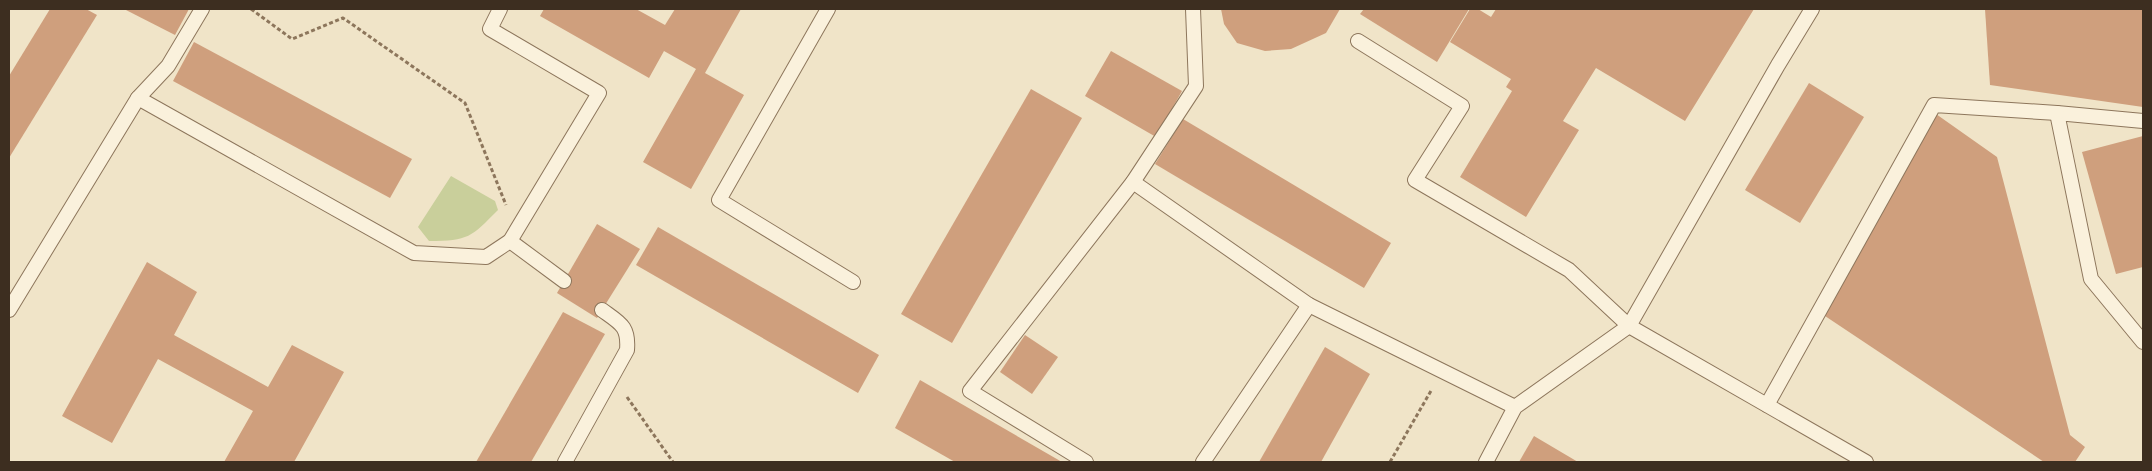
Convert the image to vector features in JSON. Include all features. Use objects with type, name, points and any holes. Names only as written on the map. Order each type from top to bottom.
[{"type":"lane","points":[[9,310],[138,98],[168,66],[202,9]]},
{"type":"lane","points":[[138,98],[414,253],[486,257],[513,236],[599,93],[490,29],[500,9]]},
{"type":"lane","points":[[828,9],[719,200],[853,282]]},
{"type":"lane","points":[[1086,462],[970,391],[1133,182],[1196,86],[1193,9]]},
{"type":"lane","points":[[1486,462],[1515,407],[1629,326],[1812,9]]},
{"type":"lane","points":[[1358,41],[1462,106],[1415,180],[1569,270],[1629,326],[1866,462]]},
{"type":"lane","points":[[1767,405],[1934,104],[2143,121]]},
{"type":"lane","points":[[2057,113],[2091,279],[2143,342]]},
{"type":"lane","points":[[1133,182],[1309,305],[1515,407]]},
{"type":"lane","points":[[513,236],[564,281]]},
{"type":"lane","points":[[1203,462],[1309,305]]},
{"type":"lane","points":[[565,462],[627,350],[629,337],[624,326],[602,310]]},
{"type":"path","points":[[251,9],[292,39],[343,18],[465,103],[513,236]]},
{"type":"path","points":[[1390,462],[1442,371]]},
{"type":"path","points":[[613,376],[673,462]]},
{"type":"green space","points":[[451,176],[495,201],[498,210],[475,232],[468,236],[453,240],[429,241],[418,227]]},
{"type":"building","points":[[50,9],[86,9],[97,15],[9,158],[9,76]]},
{"type":"building","points":[[124,9],[189,9],[175,35]]},
{"type":"building","points":[[544,9],[636,9],[665,25],[675,9],[741,9],[705,73],[744,95],[691,189],[643,162],[696,69],[664,51],[649,78],[540,16]]},
{"type":"building","points":[[1221,9],[1340,9],[1326,33],[1291,49],[1265,51],[1237,43],[1224,24]]},
{"type":"building","points":[[1364,9],[1469,9],[1437,62],[1360,14]]},
{"type":"building","points":[[1470,9],[1478,9],[1491,17],[1496,9],[1754,9],[1685,121],[1596,68],[1563,121],[1579,130],[1526,217],[1460,177],[1512,91],[1506,87],[1511,79],[1450,42]]},
{"type":"building","points":[[1985,9],[2143,9],[2143,107],[1990,85]]},
{"type":"building","points":[[194,42],[412,159],[390,198],[173,81]]},
{"type":"building","points":[[1111,51],[1182,91],[1156,137],[1085,96]]},
{"type":"building","points":[[1809,83],[1864,117],[1800,223],[1745,190]]},
{"type":"building","points":[[1031,89],[1082,118],[952,343],[901,314]]},
{"type":"building","points":[[1936,114],[1997,157],[2070,435],[2085,447],[2075,462],[2044,462],[1825,316]]},
{"type":"building","points":[[1183,119],[1391,243],[1364,288],[1155,164]]},
{"type":"building","points":[[2143,136],[2143,267],[2116,274],[2082,152]]},
{"type":"building","points":[[597,224],[640,249],[597,318],[557,293]]},
{"type":"building","points":[[658,227],[879,355],[858,393],[636,265]]},
{"type":"building","points":[[147,262],[197,292],[174,335],[268,387],[292,345],[344,372],[294,462],[224,462],[253,411],[158,359],[112,443],[62,416]]},
{"type":"building","points":[[563,312],[605,334],[531,462],[476,462]]},
{"type":"building","points":[[1025,335],[1058,357],[1032,394],[1000,372]]},
{"type":"building","points":[[1325,347],[1370,374],[1321,462],[1259,462]]},
{"type":"building","points":[[920,380],[1062,462],[955,462],[895,428]]},
{"type":"building","points":[[1534,436],[1578,462],[1519,462]]}]
